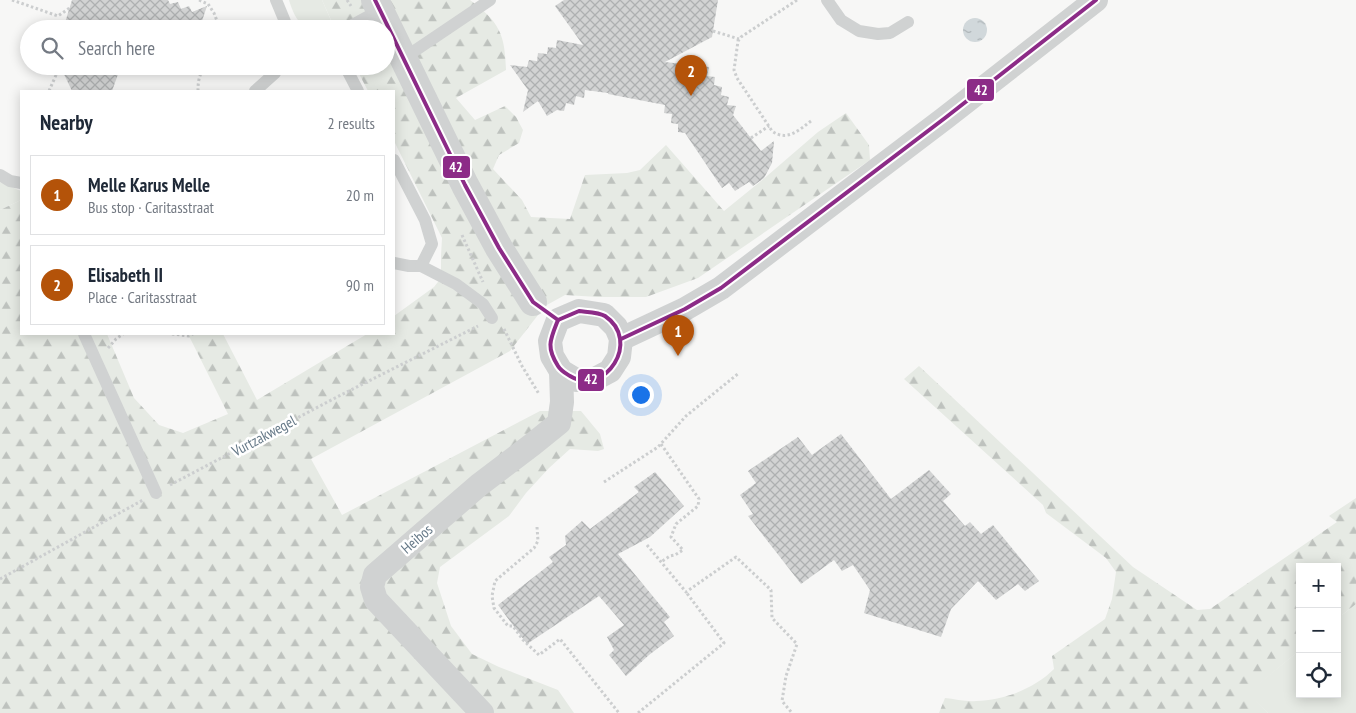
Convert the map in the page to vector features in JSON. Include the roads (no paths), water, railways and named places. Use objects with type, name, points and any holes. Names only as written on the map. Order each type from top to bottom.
[{"type":"street","points":[[621,339],[685,309],[721,288],[945,118],[1096,0]]},
{"type":"street","points":[[377,5],[385,20]]},
{"type":"street","points":[[395,40],[465,185],[499,248],[533,302],[558,320]]},
{"type":"street","points":[[579,311],[604,315],[616,327],[621,339],[619,357],[610,371],[593,380],[576,380],[560,371],[552,356],[550,341],[558,320],[579,311]]},
{"type":"street","name":"Heibos","points":[[482,713],[376,600],[372,587],[375,575],[486,479],[559,423],[562,402],[560,371]]},
{"type":"lane","points":[[276,0],[284,20]]},
{"type":"lane","points":[[404,58],[490,0]]},
{"type":"lane","points":[[826,0],[841,20],[859,32],[878,34],[890,32],[908,22]]},
{"type":"lane","points":[[357,20],[377,5]]},
{"type":"lane","points":[[256,90],[273,75]]},
{"type":"lane","points":[[350,75],[357,90]]},
{"type":"lane","points":[[395,162],[425,220],[432,244],[421,266]]},
{"type":"lane","points":[[0,175],[10,181],[20,183]]},
{"type":"lane","points":[[395,263],[421,266],[456,284],[483,304],[495,318]]},
{"type":"lane","points":[[84,335],[156,493]]},
{"type":"water","points":[[975,18],[984,21],[987,30],[984,39],[975,42],[966,39],[963,30],[966,21]]},
{"type":"place","name":"Elisabeth II","points":[[691,96]]},
{"type":"place","name":"Melle Karus Melle","points":[[678,356]]}]
